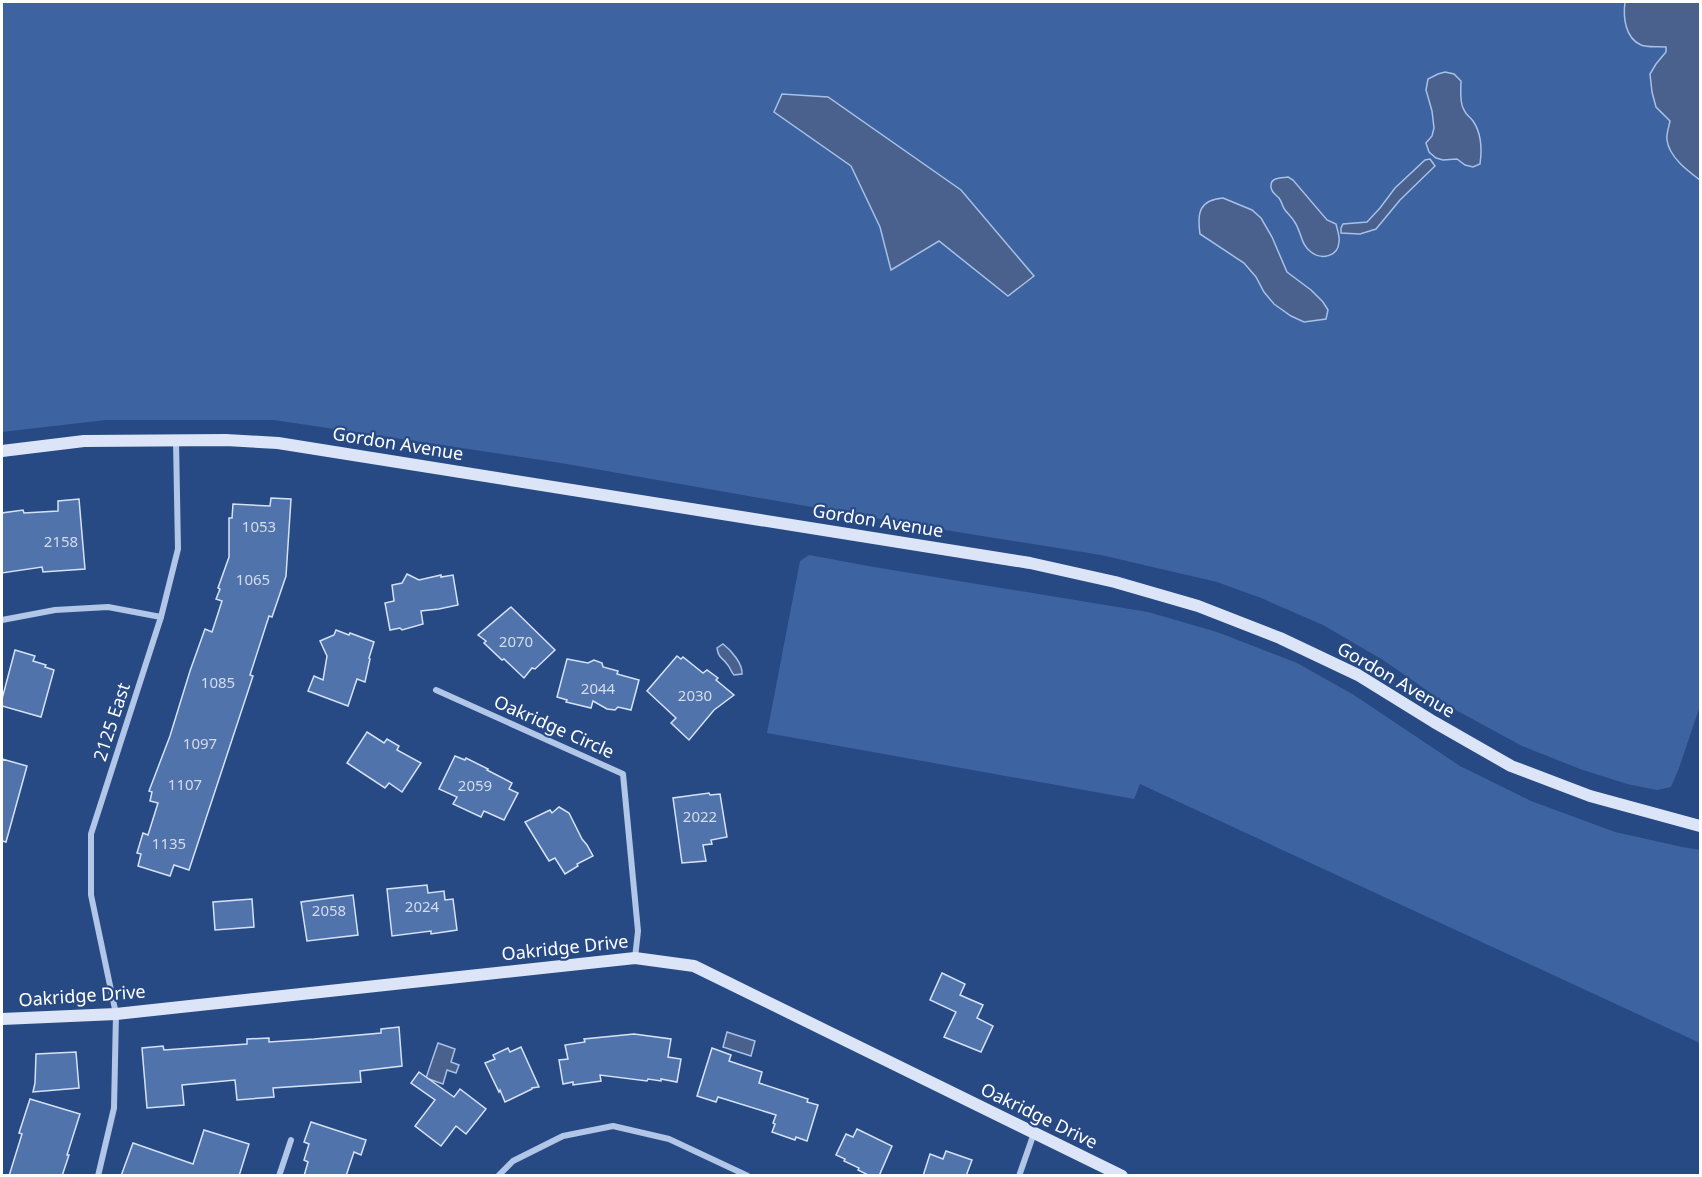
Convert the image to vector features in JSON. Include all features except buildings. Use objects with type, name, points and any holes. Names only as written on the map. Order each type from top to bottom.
[{"type":"main road","name":"Gordon Avenue","points":[[2,451],[84,441],[237,440],[278,443],[1030,563],[1115,582],[1198,606],[1290,643],[1359,675],[1434,722],[1511,766],[1590,796],[1701,826]]},
{"type":"main road","name":"Oakridge Drive","points":[[2,1019],[116,1014],[635,958],[694,966],[1122,1176]]},
{"type":"street","name":"2125 East","points":[[98,1176],[114,1108],[116,1014],[91,895],[91,834],[161,617],[178,549],[176,440]]},
{"type":"street","points":[[2,620],[55,610],[108,607],[161,617]]},
{"type":"street","name":"Oakridge Circle","points":[[436,690],[623,774],[638,931],[635,958]]},
{"type":"street","points":[[498,1176],[513,1161],[563,1136],[613,1126],[669,1139],[748,1176]]},
{"type":"street","points":[[1019,1176],[1034,1133]]},
{"type":"street","points":[[279,1176],[291,1140]]},
{"type":"shaded area","points":[[2,2],[1625,2],[1624,13],[1656,46],[1666,47],[1666,52],[1650,74],[1652,92],[1657,107],[1670,121],[1667,140],[1687,170],[1700,180],[1700,706],[1671,787],[1657,790],[1627,784],[1580,769],[1522,746],[1454,709],[1383,660],[1323,625],[1261,598],[1217,582],[1101,555],[914,525],[561,463],[274,420],[106,420],[2,432]]},
{"type":"shaded area","points":[[1625,2],[1700,2],[1700,180],[1671,152],[1667,138],[1670,121],[1656,107],[1652,92],[1650,74],[1666,52],[1666,47],[1644,46],[1631,37],[1626,26]]},
{"type":"shaded area","points":[[1445,72],[1454,74],[1461,81],[1462,107],[1473,121],[1480,137],[1480,164],[1473,167],[1457,159],[1436,158],[1429,152],[1426,143],[1432,136],[1434,128],[1426,90],[1428,79]]},
{"type":"shaded area","points":[[782,94],[828,97],[961,190],[1034,276],[1008,296],[939,241],[891,270],[880,227],[851,166],[774,112]]},
{"type":"shaded area","points":[[1430,159],[1435,166],[1400,200],[1376,229],[1360,234],[1341,233],[1343,224],[1367,222],[1395,188],[1425,160]]},
{"type":"shaded area","points":[[1288,177],[1327,220],[1336,224],[1339,242],[1336,251],[1332,254],[1319,256],[1307,249],[1293,220],[1272,190],[1272,181]]},
{"type":"shaded area","points":[[1223,198],[1252,210],[1261,218],[1287,272],[1323,302],[1328,310],[1326,319],[1304,322],[1291,316],[1274,304],[1244,263],[1200,234],[1201,209],[1215,199]]},
{"type":"shaded area","points":[[809,555],[1148,612],[1217,632],[1297,663],[1354,695],[1460,766],[1531,801],[1615,832],[1700,850],[1700,1043],[1140,784],[1134,799],[767,733],[800,561]]},
{"type":"shaded area","points":[[723,644],[739,662],[742,674],[734,675],[719,656],[717,648]]},
{"type":"shaded area","points":[[727,1032],[755,1041],[751,1056],[723,1047]]},
{"type":"shaded area","points":[[438,1043],[455,1049],[451,1062],[459,1065],[456,1073],[447,1070],[443,1084],[426,1078]]}]
